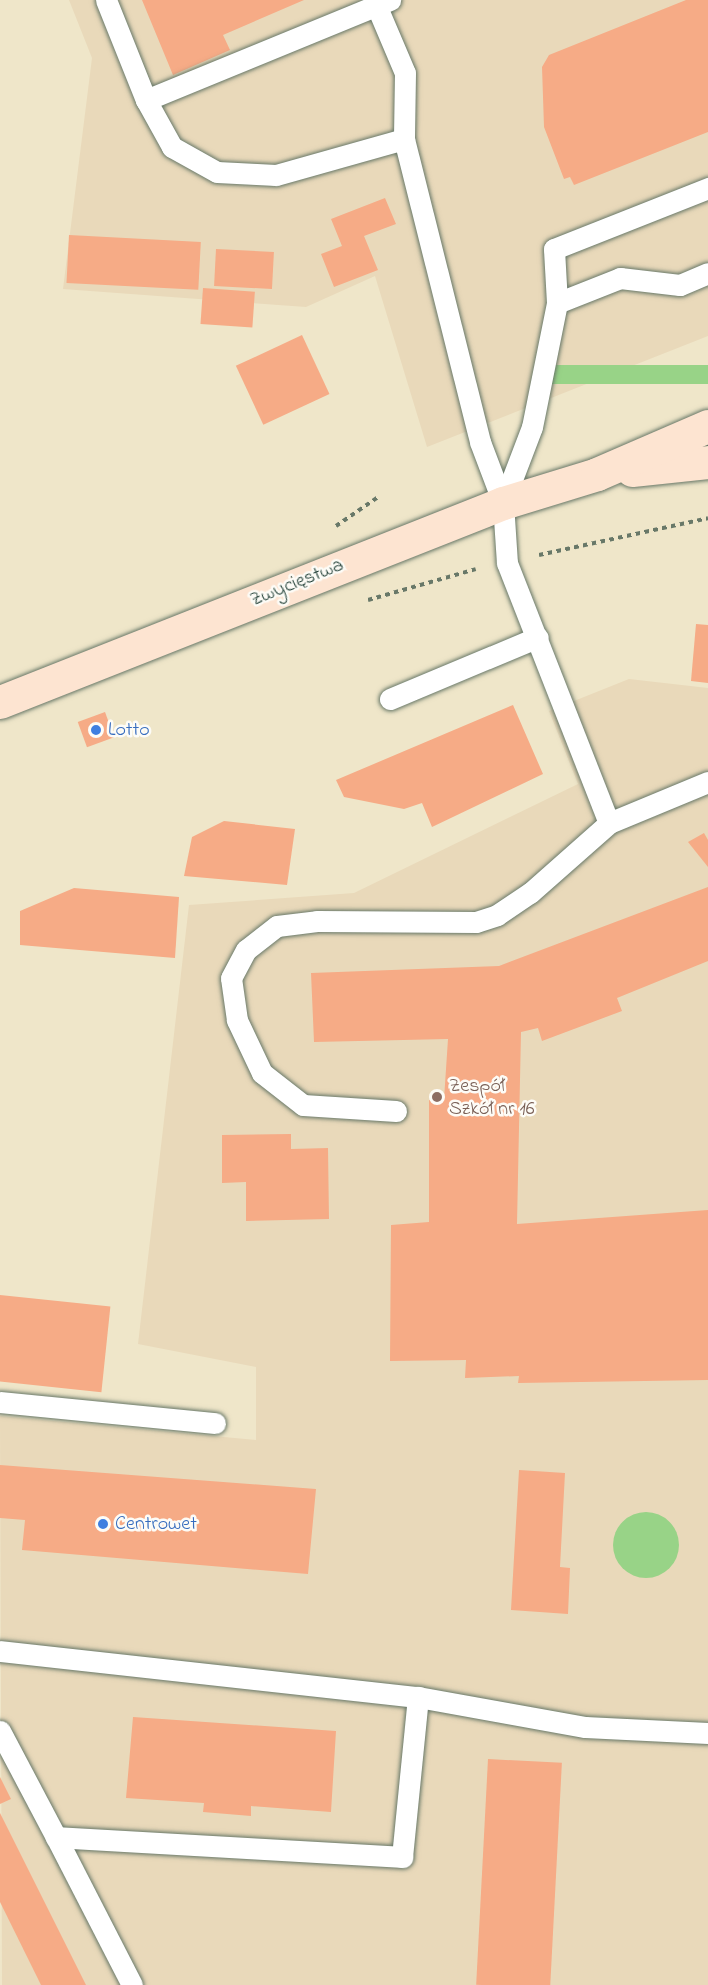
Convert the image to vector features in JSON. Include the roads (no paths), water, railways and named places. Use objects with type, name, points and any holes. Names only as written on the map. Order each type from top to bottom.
[{"type":"street","name":"Zwycięstwa","points":[[0,702],[502,503],[597,474],[708,426]]},
{"type":"street","name":"Zwycięstwa","points":[[597,474],[708,462]]},
{"type":"lane","points":[[106,0],[146,100],[172,147],[218,172],[276,175],[404,140]]},
{"type":"lane","points":[[146,100],[380,2],[405,73],[404,140],[480,442],[502,503],[507,563],[538,637],[609,824]]},
{"type":"lane","points":[[502,503],[532,427],[557,303],[554,249],[708,188]]},
{"type":"lane","points":[[557,303],[620,278],[680,285],[708,273]]},
{"type":"lane","points":[[390,699],[538,637]]},
{"type":"lane","points":[[396,1111],[303,1105],[262,1073],[237,1020],[231,978],[246,950],[277,926],[307,922],[476,922],[497,915],[531,893],[609,824],[708,782]]},
{"type":"lane","points":[[0,1402],[215,1423]]},
{"type":"lane","points":[[0,1651],[418,1697],[585,1727],[708,1733]]},
{"type":"lane","points":[[56,1836],[402,1857],[418,1697]]},
{"type":"lane","points":[[0,1731],[132,1985]]},
{"type":"place","name":"Lotto","points":[[96,730]]},
{"type":"place","name":"Zespół Szkół nr 16","points":[[437,1097]]},
{"type":"place","name":"Centrowet","points":[[103,1524]]}]
